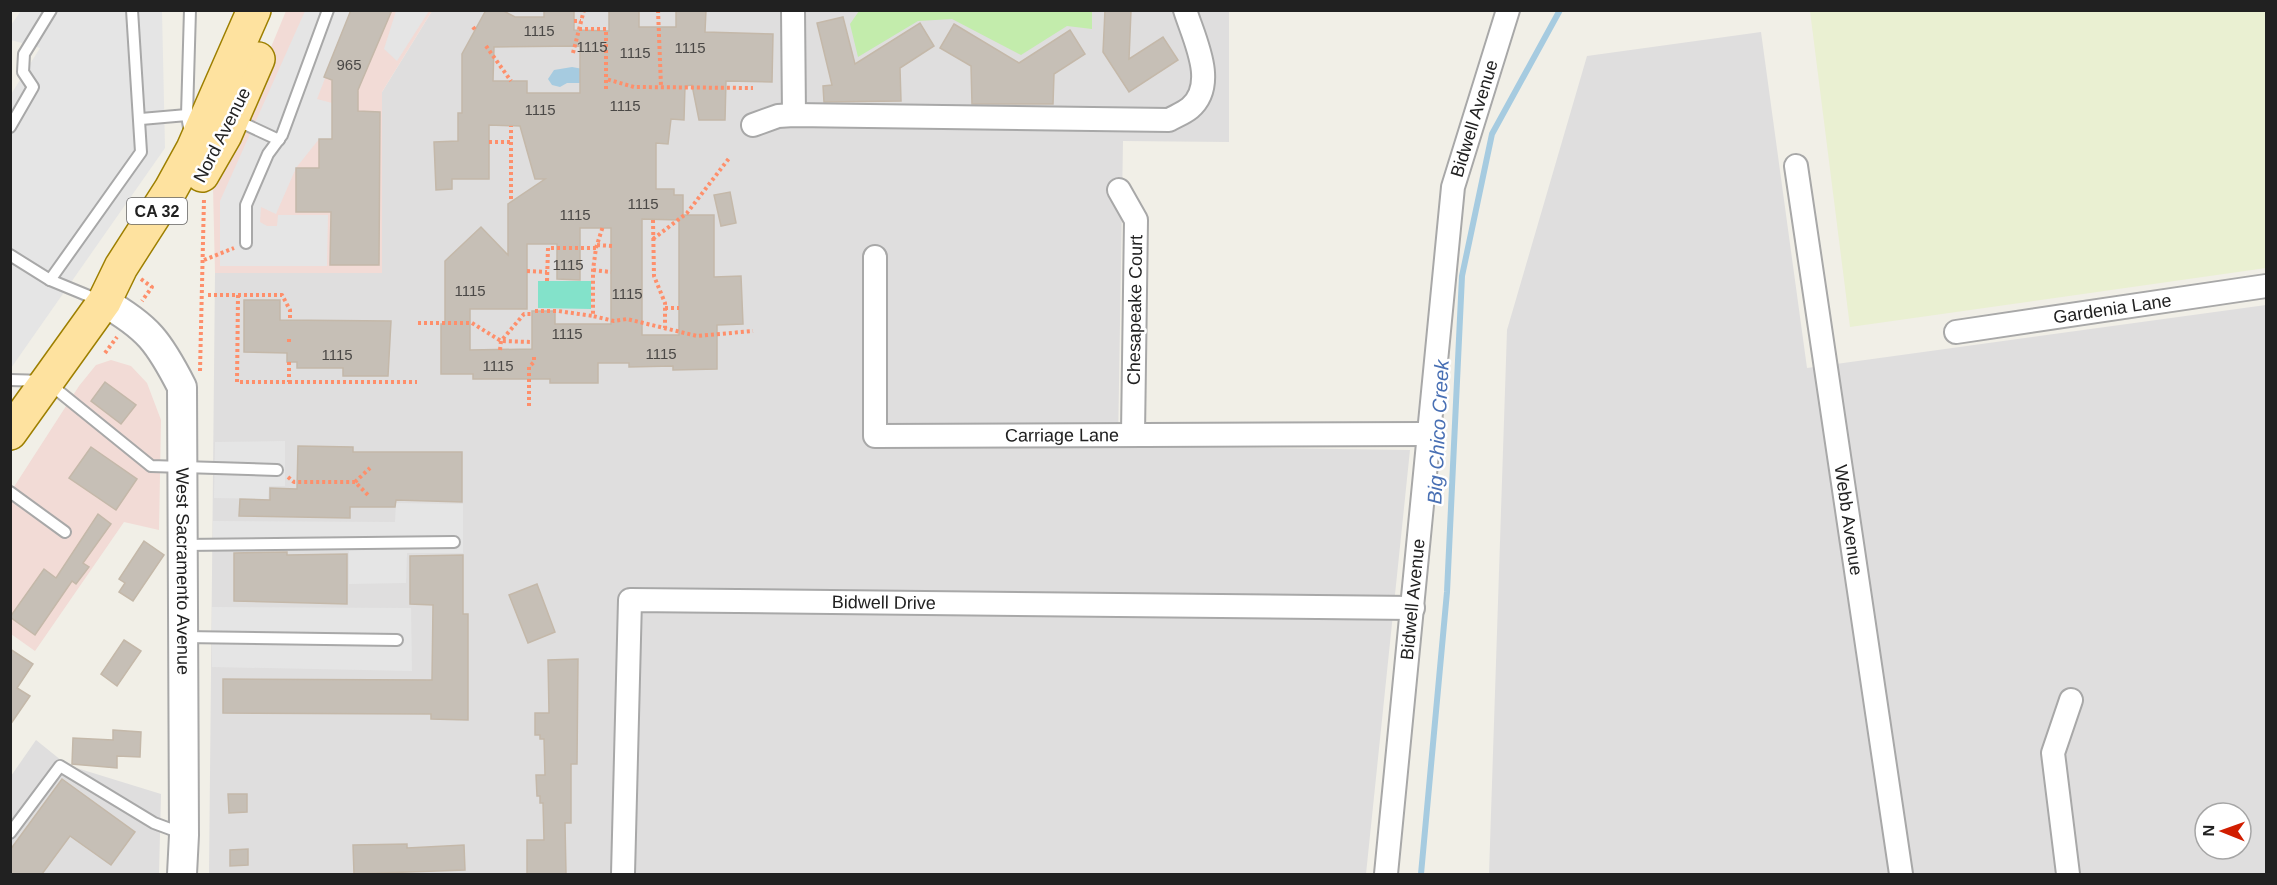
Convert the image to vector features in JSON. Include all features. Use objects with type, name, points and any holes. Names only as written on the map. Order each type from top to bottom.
[{"type":"main road","name":"Nord Avenue","points":[[10,433],[104,302],[121,267],[194,149],[254,10]]},
{"type":"main road","name":"Nord Avenue","points":[[104,302],[138,278],[184,208],[232,118],[277,10]]},
{"type":"street","points":[[793,10],[794,115]]},
{"type":"street","points":[[753,125],[778,116],[794,115],[1169,120],[1190,108],[1201,94],[1204,71],[1185,10]]},
{"type":"street","name":"Bidwell Avenue","points":[[1386,874],[1413,608],[1427,434],[1453,187],[1508,10]]},
{"type":"street","name":"Webb Avenue","points":[[1796,166],[1901,874]]},
{"type":"street","name":"Chesapeake Court","points":[[1119,190],[1136,220],[1133,434]]},
{"type":"street","name":"Carriage Lane","points":[[875,257],[875,436],[1427,434]]},
{"type":"street","name":"Gardenia Lane","points":[[1956,332],[2266,286]]},
{"type":"street","name":"West Sacramento Avenue","points":[[104,302],[135,320],[164,351],[182,387],[184,835],[182,874]]},
{"type":"street","name":"Bidwell Drive","points":[[623,874],[630,600],[1413,608]]},
{"type":"street","points":[[2068,874],[2053,753],[2071,700]]},
{"type":"lane","points":[[10,127],[33,87],[23,72],[24,54],[51,10]]},
{"type":"lane","points":[[50,280],[141,152],[141,119],[132,10]]},
{"type":"lane","points":[[190,10],[187,115],[194,149]]},
{"type":"lane","points":[[246,243],[246,206],[268,154],[279,140],[328,10]]},
{"type":"lane","points":[[141,119],[187,115]]},
{"type":"lane","points":[[232,118],[279,140]]},
{"type":"lane","points":[[10,255],[50,280],[104,302]]},
{"type":"lane","points":[[10,380],[46,381],[151,466],[277,470]]},
{"type":"lane","points":[[10,492],[65,532]]},
{"type":"lane","points":[[183,545],[454,542]]},
{"type":"lane","points":[[183,636],[397,639]]},
{"type":"lane","points":[[10,833],[60,766],[154,823],[184,835]]},
{"type":"path","points":[[573,53],[584,10]]},
{"type":"path","points":[[658,10],[661,86]]},
{"type":"path","points":[[574,21],[581,21]]},
{"type":"path","points":[[579,29],[606,29],[606,89]]},
{"type":"path","points":[[486,46],[511,81]]},
{"type":"path","points":[[606,79],[634,87],[753,88]]},
{"type":"path","points":[[511,199],[512,126]]},
{"type":"path","points":[[489,142],[512,142]]},
{"type":"path","points":[[654,239],[687,213],[730,157]]},
{"type":"path","points":[[199,376],[202,366],[204,196]]},
{"type":"path","points":[[653,220],[654,276],[665,308],[665,328]]},
{"type":"path","points":[[593,316],[592,270],[603,226]]},
{"type":"path","points":[[204,260],[246,243]]},
{"type":"path","points":[[547,281],[548,248],[612,246]]},
{"type":"path","points":[[592,270],[611,272]]},
{"type":"path","points":[[527,272],[548,272]]},
{"type":"path","points":[[208,295],[282,295],[290,310],[290,320]]},
{"type":"path","points":[[238,295],[237,382],[417,382]]},
{"type":"path","points":[[665,308],[679,308]]},
{"type":"path","points":[[500,350],[501,341],[524,314],[533,312],[558,311],[614,321],[627,319],[705,336],[753,331]]},
{"type":"path","points":[[418,323],[472,323],[501,341],[532,342]]},
{"type":"path","points":[[529,406],[529,367],[534,362],[534,357]]},
{"type":"path","points":[[289,362],[289,382]]},
{"type":"path","points":[[289,478],[294,482],[355,482],[370,468]]},
{"type":"path","points":[[355,482],[370,497]]},
{"type":"shaded area","points":[[21,11],[162,11],[165,148],[11,368],[10,96],[40,48],[11,40],[11,25]]},
{"type":"shaded area","points":[[286,11],[432,11],[382,92],[382,273],[215,273],[213,187]]},
{"type":"shaded area","points":[[305,11],[351,11],[317,99],[332,103],[332,139],[319,139],[296,168],[276,214],[261,207],[260,222],[267,226],[277,226],[278,215],[328,215],[327,266],[220,266],[220,201]]},
{"type":"shaded area","points":[[396,11],[429,11],[397,61],[384,49]]},
{"type":"shaded area","points":[[432,11],[1229,11],[1229,142],[1123,141],[1118,446],[1410,450],[1366,874],[209,874],[215,273],[382,272],[382,92]]},
{"type":"shaded area","points":[[1761,32],[1807,368],[2266,305],[2266,874],[1489,874],[1507,330],[1587,56]]},
{"type":"shaded area","points":[[111,360],[131,366],[147,383],[161,420],[159,530],[124,522],[35,651],[11,634],[10,493],[79,386],[96,365]]},
{"type":"shaded area","points":[[285,441],[285,486],[269,486],[268,499],[214,498],[215,442]]},
{"type":"shaded area","points":[[396,503],[463,504],[463,553],[407,553],[406,583],[349,584],[349,551],[213,551],[213,521],[395,522]]},
{"type":"shaded area","points":[[212,607],[411,608],[412,671],[212,667]]},
{"type":"shaded area","points":[[36,740],[67,765],[161,794],[159,874],[11,874],[11,776]]},
{"type":"green space","points":[[859,11],[1092,11],[1092,29],[1067,26],[1021,55],[952,19],[918,21],[858,57],[850,24]]},
{"type":"green space","points":[[1810,11],[2266,11],[2266,268],[1850,327]]},
{"type":"green space","points":[[538,281],[591,281],[591,309],[538,308]]},
{"type":"water","points":[[572,67],[583,69],[584,83],[567,83],[560,87],[552,85],[548,79],[554,70]]},
{"type":"building","points":[[351,10],[392,10],[358,90],[358,111],[380,112],[379,265],[330,265],[331,212],[296,212],[296,168],[319,168],[319,139],[332,139],[332,80],[324,77]]},
{"type":"building","points":[[486,10],[502,10],[515,17],[544,17],[544,10],[574,10],[574,30],[609,31],[609,10],[639,10],[639,27],[676,27],[676,10],[706,10],[705,32],[773,34],[772,82],[726,81],[725,120],[699,120],[692,85],[685,86],[684,120],[671,119],[668,144],[656,143],[656,189],[674,189],[674,195],[683,195],[683,215],[714,215],[714,277],[741,276],[743,324],[717,325],[717,369],[673,370],[673,366],[629,367],[629,363],[598,363],[598,383],[550,383],[550,379],[473,379],[473,374],[441,374],[441,324],[445,324],[445,261],[481,227],[508,255],[508,204],[545,179],[535,179],[520,126],[489,125],[489,179],[452,179],[452,189],[436,190],[434,142],[458,141],[458,113],[462,113],[462,54]],"holes":[[[580,46],[580,93],[527,93],[527,81],[493,81],[494,47]],[[642,219],[679,220],[679,335],[642,335]],[[580,228],[611,228],[611,324],[555,324],[555,311],[532,311],[532,349],[470,350],[470,309],[527,309],[527,244],[557,244],[557,279],[580,280]]]},
{"type":"building","points":[[1105,10],[1131,10],[1129,59],[1163,37],[1178,60],[1129,92],[1103,52]]},
{"type":"building","points":[[843,17],[855,64],[920,23],[934,46],[900,68],[901,101],[824,102],[823,86],[832,85],[817,23]]},
{"type":"building","points":[[954,24],[1019,63],[1070,30],[1085,54],[1054,74],[1053,104],[972,104],[971,66],[940,48]]},
{"type":"building","points":[[730,192],[736,223],[721,226],[714,195]]},
{"type":"building","points":[[244,300],[280,300],[280,320],[391,321],[388,376],[343,376],[343,368],[297,368],[297,362],[287,362],[287,353],[244,352]]},
{"type":"building","points":[[105,382],[136,405],[121,424],[91,401]]},
{"type":"building","points":[[298,446],[353,447],[353,452],[462,452],[462,502],[396,500],[395,507],[350,507],[350,518],[239,516],[240,499],[270,500],[270,488],[297,489]]},
{"type":"building","points":[[91,447],[137,479],[116,510],[69,478]]},
{"type":"building","points":[[98,514],[111,524],[83,563],[89,567],[76,584],[72,581],[35,635],[10,617],[44,569],[56,578]]},
{"type":"building","points":[[144,541],[164,555],[133,601],[119,592],[125,583],[119,579]]},
{"type":"building","points":[[287,552],[287,555],[347,554],[347,604],[234,601],[234,553]]},
{"type":"building","points":[[463,555],[463,614],[468,614],[468,720],[431,719],[431,714],[223,713],[223,679],[432,680],[433,605],[410,604],[410,556]]},
{"type":"building","points":[[537,584],[555,632],[528,643],[509,595]]},
{"type":"building","points":[[124,640],[141,651],[117,686],[101,674]]},
{"type":"building","points":[[10,649],[33,664],[17,688],[30,696],[10,725]]},
{"type":"building","points":[[578,659],[577,764],[571,764],[571,823],[565,823],[566,874],[527,874],[527,840],[544,840],[543,803],[540,803],[540,796],[537,796],[536,775],[545,775],[544,739],[540,739],[540,735],[535,735],[535,713],[549,713],[548,660]]},
{"type":"building","points":[[113,730],[141,732],[140,757],[117,756],[117,768],[72,764],[73,738],[113,740]]},
{"type":"building","points":[[62,779],[135,832],[111,865],[70,836],[42,874],[10,874],[10,850]]},
{"type":"building","points":[[228,794],[247,794],[247,812],[229,813]]},
{"type":"building","points":[[407,844],[407,848],[464,845],[465,870],[354,874],[353,845]]},
{"type":"building","points":[[248,849],[248,865],[230,866],[230,850]]},
{"type":"waterway","name":"Big Chico Creek","points":[[1421,874],[1447,592],[1462,276],[1492,134],[1560,10]]}]
